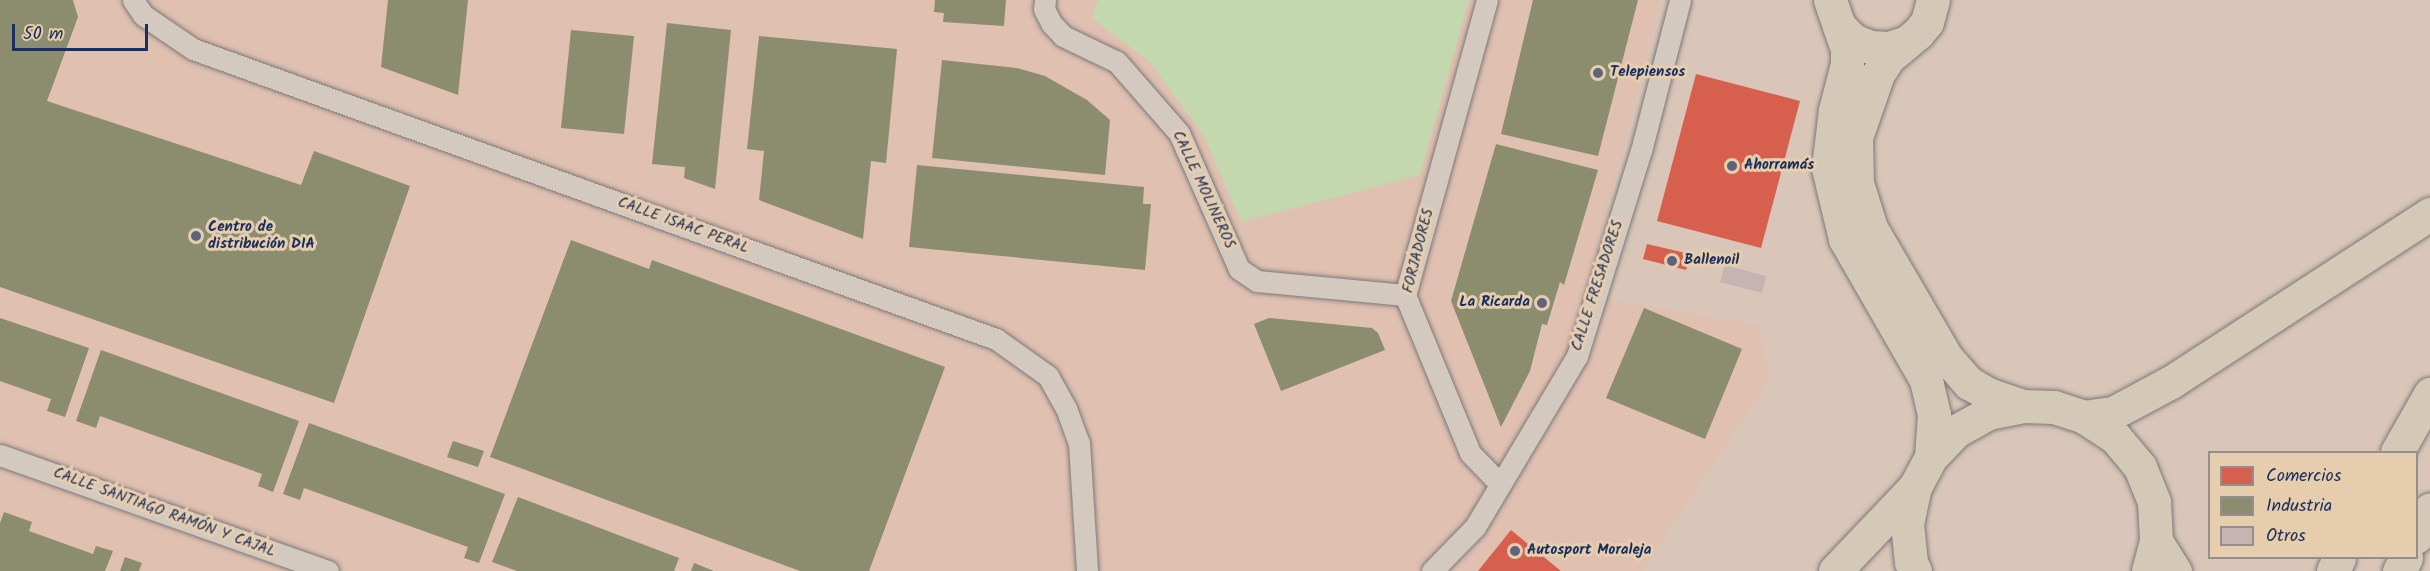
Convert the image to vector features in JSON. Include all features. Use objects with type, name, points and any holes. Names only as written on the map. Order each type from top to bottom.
[{"type":"main road","points":[[1933,0],[1927,22],[1889,57],[1878,74],[1856,137],[1857,183],[1871,228],[1946,357],[1969,383],[1988,394],[2023,406]]},
{"type":"main road","points":[[1831,9],[1853,40],[1870,47],[1889,48],[1907,42]]},
{"type":"main road","points":[[1831,9],[1847,49],[1847,64],[1835,110],[1828,168],[1845,239],[1926,380],[1934,414],[1931,457]]},
{"type":"main road","points":[[2084,417],[2114,413],[2171,382],[2430,214]]},
{"type":"main road","points":[[2398,451],[2430,394]]},
{"type":"main road","points":[[1835,571],[1915,487],[1931,457],[1956,431],[1988,413],[2023,406],[2054,407],[2084,417],[2115,437],[2140,467],[2154,502],[2152,556],[2175,571]]},
{"type":"main road","points":[[1915,487],[1907,524],[1911,562],[1915,571]]},
{"type":"main road","points":[[2418,533],[2430,509]]},
{"type":"street","name":"CALLE ISAAC PERAL","points":[[133,0],[143,15],[193,49],[996,339],[1048,376],[1066,408],[1080,443],[1087,571]]},
{"type":"street","name":"CALLE MOLINEROS","points":[[1045,0],[1044,9],[1051,23],[1063,36],[1117,63],[1179,133],[1239,269],[1257,281],[1405,295]]},
{"type":"street","name":"FORJADORES","points":[[1487,0],[1405,295],[1470,453],[1500,484]]},
{"type":"street","name":"CALLE FRESADORES","points":[[1432,571],[1475,527],[1577,356],[1641,151],[1680,0]]},
{"type":"street","name":"CALLE SANTIAGO RAMÓN Y CAJAL","points":[[0,455],[328,571]]},
{"type":"shaded area","points":[[0,0],[1661,0],[1585,296],[1757,325],[1771,377],[1642,571],[0,571]]},
{"type":"green space","points":[[1098,0],[1469,0],[1420,175],[1241,222],[1204,136],[1150,62],[1092,18]]},
{"type":"building: Comercios","points":[[1696,74],[1800,101],[1761,248],[1657,221]]},
{"type":"building: Comercios","points":[[1647,244],[1690,254],[1686,270],[1643,259]]},
{"type":"building: Comercios","name":"Autosport Moraleja","points":[[1511,530],[1561,571],[1478,571]]},
{"type":"building: Industria","name":"Centro de distribución DIA","points":[[0,0],[73,0],[78,17],[47,101],[301,185],[314,151],[410,186],[334,403],[0,287]]},
{"type":"building: Industria","points":[[388,0],[468,0],[458,95],[381,67]]},
{"type":"building: Industria","points":[[935,0],[1006,0],[1004,26],[943,22],[944,13],[934,12]]},
{"type":"building: Industria","points":[[1533,0],[1638,0],[1598,156],[1501,134]]},
{"type":"building: Industria","points":[[667,23],[731,30],[715,189],[684,178],[685,167],[652,164]]},
{"type":"building: Industria","points":[[571,30],[634,36],[624,134],[561,128]]},
{"type":"building: Industria","points":[[759,36],[897,49],[886,163],[871,161],[863,239],[759,200],[764,151],[747,149]]},
{"type":"building: Industria","points":[[942,60],[1017,68],[1045,76],[1087,100],[1110,120],[1105,175],[932,158]]},
{"type":"building: Industria","points":[[1496,144],[1598,170],[1564,285],[1560,282],[1547,325],[1542,324],[1530,371],[1501,427],[1451,301]]},
{"type":"building: Industria","points":[[917,165],[1144,187],[1143,204],[1151,204],[1145,270],[909,247]]},
{"type":"building: Industria","points":[[571,240],[649,269],[652,260],[945,367],[869,571],[800,571],[490,457]]},
{"type":"building: Industria","points":[[1644,308],[1742,349],[1705,439],[1606,398]]},
{"type":"building: Industria","points":[[0,318],[89,348],[65,417],[47,411],[51,399],[0,381]]},
{"type":"building: Industria","points":[[1269,318],[1372,328],[1378,333],[1385,350],[1281,391],[1254,324]]},
{"type":"building: Industria","points":[[101,350],[299,421],[273,492],[258,486],[262,474],[100,416],[96,428],[76,421]]},
{"type":"building: Industria","points":[[309,423],[505,494],[479,563],[464,558],[468,547],[304,488],[300,500],[283,494]]},
{"type":"building: Industria","points":[[453,441],[484,451],[478,467],[447,457]]},
{"type":"building: Industria","points":[[518,497],[679,558],[674,571],[517,571],[492,562]]},
{"type":"building: Industria","points":[[4,512],[32,522],[29,531],[93,554],[96,546],[113,551],[105,571],[0,571],[0,523]]},
{"type":"building: Industria","points":[[125,557],[142,563],[139,571],[120,571]]},
{"type":"building: Industria","points":[[694,563],[714,571],[691,571]]},
{"type":"building: Otros","points":[[1725,265],[1766,276],[1762,293],[1720,282]]},
{"type":"place","name":"Telepiensos","points":[[1598,73]]},
{"type":"place","name":"Ahorramás","points":[[1732,166]]},
{"type":"place","name":"Centro de distribución DIA","points":[[196,236]]},
{"type":"place","name":"Ballenoil","points":[[1672,261]]},
{"type":"place","name":"La Ricarda","points":[[1542,303]]},
{"type":"place","name":"Autosport Moraleja","points":[[1515,551]]}]
